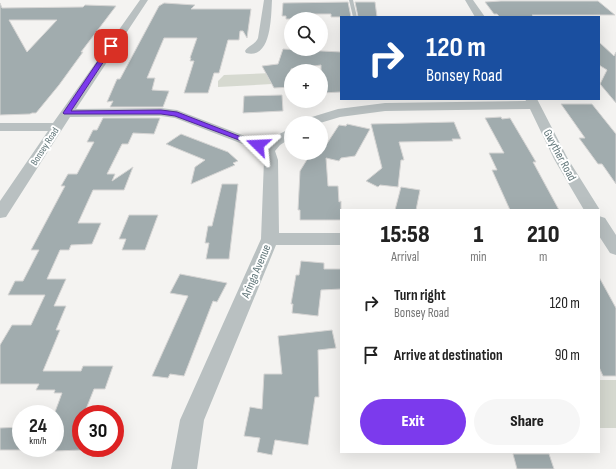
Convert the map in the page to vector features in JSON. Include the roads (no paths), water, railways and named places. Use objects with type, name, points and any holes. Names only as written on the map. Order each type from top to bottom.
[{"type":"street","name":"Bonsey Road","points":[[129,20],[137,0]]},
{"type":"street","name":"Bonsey Road","points":[[0,213],[129,20],[144,0]]},
{"type":"street","points":[[250,51],[260,44],[263,38],[268,0]]},
{"type":"street","points":[[469,0],[479,16]]},
{"type":"street","points":[[328,116],[338,113],[385,107],[532,102]]},
{"type":"street","name":"Gwyther Road","points":[[532,102],[562,159],[591,209]]},
{"type":"street","points":[[67,113],[161,112],[177,114],[252,142],[268,151],[275,142],[284,136]]},
{"type":"street","points":[[0,127],[57,127]]},
{"type":"street","name":"Aringa Avenue","points":[[184,469],[192,420],[270,238],[271,160],[268,151]]},
{"type":"street","points":[[600,224],[616,249]]},
{"type":"street","points":[[270,238],[340,239]]},
{"type":"lane","points":[[351,0],[355,16]]}]
